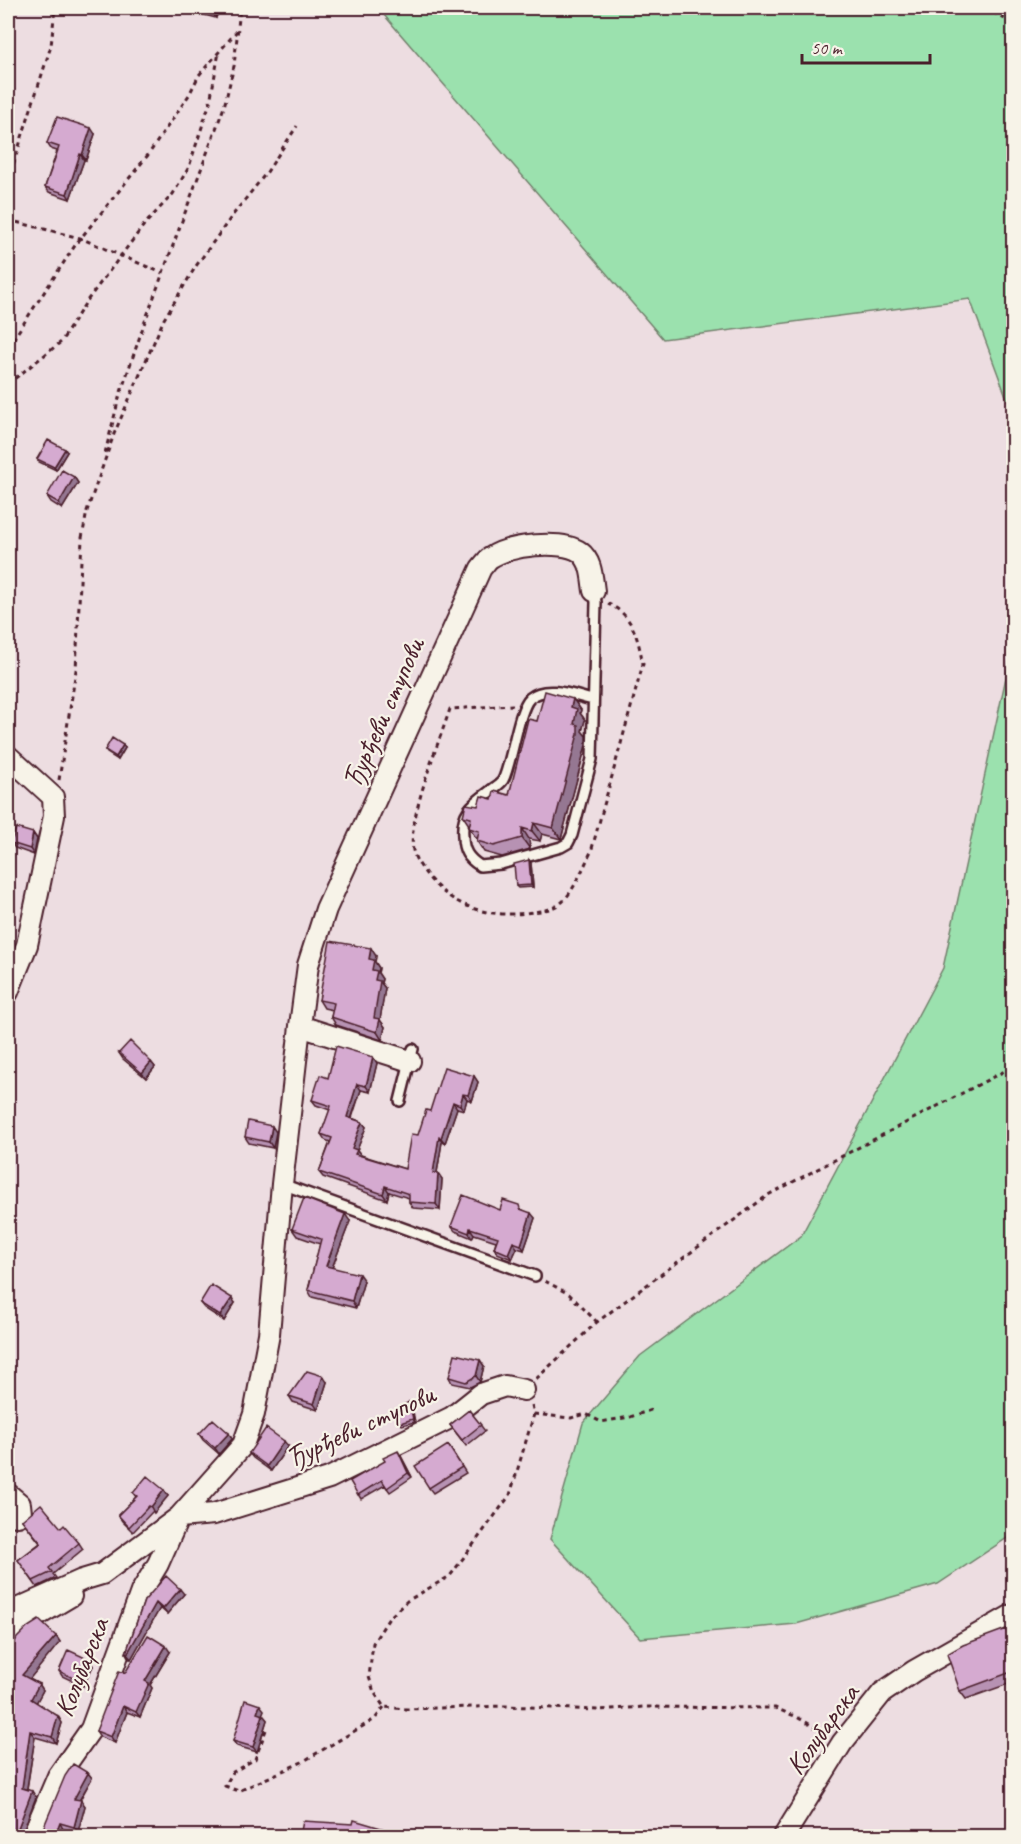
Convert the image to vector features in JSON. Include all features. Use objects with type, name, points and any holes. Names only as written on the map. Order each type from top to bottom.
[{"type":"street","name":"Ђурђеви ступови","points":[[8,1613],[82,1580],[102,1574],[179,1517],[243,1445],[254,1414],[269,1334],[282,1184],[308,965],[325,912],[481,568],[490,558],[523,547],[566,546],[581,553],[589,564],[595,596]]},
{"type":"street","points":[[8,756],[52,797],[54,816],[27,945],[8,992]]},
{"type":"street","points":[[300,1026],[411,1055]]},
{"type":"street","name":"Ђурђеви ступови","points":[[179,1517],[214,1514],[329,1478],[452,1417],[481,1394],[505,1386],[524,1390]]},
{"type":"street","name":"Колубарска","points":[[34,1836],[58,1776],[91,1729],[141,1592],[158,1564],[179,1517]]},
{"type":"street","name":"Колубарска","points":[[8,1636],[22,1625],[82,1590],[102,1574]]},
{"type":"street","name":"Колубарска","points":[[784,1836],[842,1743],[882,1693],[914,1671],[1014,1614]]},
{"type":"lane","points":[[593,700],[555,692],[540,692],[529,699],[502,783],[466,811],[462,826],[463,843],[468,857],[480,866],[501,864],[561,847],[568,843],[572,835],[592,759],[595,596]]},
{"type":"lane","points":[[400,1101],[411,1055]]},
{"type":"lane","points":[[282,1184],[535,1276]]},
{"type":"path","points":[[8,16],[12,8]]},
{"type":"path","points":[[8,181],[51,46],[55,8]]},
{"type":"path","points":[[99,475],[119,398],[162,273],[224,107],[234,66],[240,8]]},
{"type":"path","points":[[985,8],[1014,24]]},
{"type":"path","points":[[8,347],[80,238],[148,155],[189,95],[199,75],[238,30]]},
{"type":"path","points":[[8,384],[61,342],[86,302],[144,225],[173,194],[189,167],[210,102],[219,52]]},
{"type":"path","points":[[59,782],[76,670],[82,538],[87,511],[99,475],[114,434],[164,319],[196,266],[267,172],[297,126]]},
{"type":"path","points":[[8,220],[80,238],[162,273]]},
{"type":"path","points":[[527,704],[450,709],[416,811],[412,832],[414,854],[429,878],[446,896],[467,907],[508,915],[550,909],[563,901],[577,881],[591,852],[643,664],[638,635],[622,611],[595,596]]},
{"type":"path","points":[[384,1707],[374,1692],[369,1677],[374,1642],[388,1618],[407,1601],[450,1576],[510,1495],[534,1414],[531,1401],[524,1390],[597,1322],[768,1195],[1014,1066]]},
{"type":"path","points":[[535,1276],[569,1294],[597,1322]]},
{"type":"path","points":[[534,1414],[571,1418],[586,1414],[601,1422],[630,1417],[654,1409]]},
{"type":"path","points":[[384,1707],[406,1709],[506,1706],[597,1710],[644,1707],[775,1708],[797,1717],[842,1743]]},
{"type":"path","points":[[266,1730],[255,1759],[233,1772],[225,1786],[238,1791],[302,1762],[375,1719],[384,1707]]},
{"type":"green space","points":[[378,8],[1013,8],[1013,415],[970,299],[663,339]]},
{"type":"green space","points":[[1013,645],[1013,1534],[938,1584],[796,1624],[640,1638],[550,1539],[583,1423],[640,1356],[801,1236],[943,968]]},
{"type":"building","points":[[195,8],[214,8],[212,12]]},
{"type":"building","points":[[57,117],[91,128],[67,194],[45,187],[59,147],[47,143]]},
{"type":"building","points":[[48,440],[65,449],[54,467],[37,459]]},
{"type":"building","points":[[62,470],[74,477],[59,503],[47,496]]},
{"type":"building","points":[[545,691],[573,699],[571,707],[577,709],[574,724],[578,725],[578,734],[553,828],[534,823],[532,831],[522,828],[522,838],[494,846],[477,841],[479,831],[469,828],[471,818],[463,816],[466,804],[478,806],[481,796],[492,799],[494,791],[509,795],[528,719],[537,721]]},
{"type":"building","points":[[112,738],[123,745],[116,757],[105,750]]},
{"type":"building","points":[[16,828],[33,833],[30,849],[11,843]]},
{"type":"building","points":[[529,860],[531,885],[516,886],[514,864]]},
{"type":"building","points":[[330,941],[371,948],[369,959],[374,960],[372,970],[377,971],[375,980],[380,981],[374,1018],[380,1019],[377,1032],[331,1017],[334,1003],[319,1000]]},
{"type":"building","points":[[130,1041],[151,1062],[142,1073],[119,1053]]},
{"type":"building","points":[[336,1046],[373,1057],[366,1086],[357,1084],[347,1117],[362,1122],[352,1148],[357,1150],[355,1154],[405,1169],[411,1134],[418,1135],[426,1110],[430,1111],[444,1067],[474,1076],[468,1095],[463,1094],[460,1105],[453,1102],[441,1138],[439,1137],[433,1173],[438,1173],[436,1204],[409,1202],[409,1194],[385,1186],[383,1194],[319,1172],[332,1138],[321,1134],[331,1106],[312,1100],[320,1075],[328,1078]]},
{"type":"building","points":[[248,1121],[272,1126],[269,1142],[245,1137]]},
{"type":"building","points":[[463,1195],[500,1210],[503,1200],[519,1205],[520,1209],[531,1213],[521,1245],[513,1242],[508,1254],[494,1248],[498,1237],[470,1228],[469,1233],[451,1226]]},
{"type":"building","points":[[304,1198],[345,1214],[326,1266],[359,1274],[352,1301],[308,1290],[321,1239],[292,1229]]},
{"type":"building","points":[[211,1285],[232,1298],[220,1316],[200,1303]]},
{"type":"building","points":[[455,1354],[480,1360],[476,1376],[466,1382],[449,1377]]},
{"type":"building","points":[[307,1371],[323,1376],[314,1404],[289,1396]]},
{"type":"building","points":[[409,1402],[413,1419],[400,1423],[397,1409]]},
{"type":"building","points":[[469,1410],[481,1425],[462,1440],[450,1425]]},
{"type":"building","points":[[213,1419],[229,1433],[215,1448],[199,1434]]},
{"type":"building","points":[[266,1428],[284,1441],[267,1466],[249,1453]]},
{"type":"building","points":[[448,1445],[462,1467],[429,1488],[415,1466]]},
{"type":"building","points":[[398,1451],[408,1473],[387,1488],[382,1480],[358,1495],[350,1481],[385,1461],[383,1458]]},
{"type":"building","points":[[147,1476],[164,1490],[151,1507],[149,1506],[129,1527],[118,1515],[137,1496],[133,1493]]},
{"type":"building","points":[[41,1504],[61,1528],[64,1525],[79,1543],[49,1568],[52,1572],[33,1581],[18,1560],[41,1543],[22,1520]]},
{"type":"building","points":[[166,1576],[180,1589],[163,1609],[156,1603],[127,1654],[144,1601]]},
{"type":"building","points":[[39,1620],[56,1636],[22,1675],[39,1684],[31,1699],[58,1716],[52,1737],[30,1731],[22,1788],[32,1791],[18,1828],[20,1836],[8,1836],[8,1656],[17,1638]]},
{"type":"building","points":[[1006,1629],[1014,1651],[1014,1671],[960,1691],[947,1654],[963,1645]]},
{"type":"building","points":[[148,1635],[166,1646],[145,1681],[149,1683],[136,1712],[123,1706],[111,1737],[96,1731],[119,1671],[125,1673]]},
{"type":"building","points":[[68,1650],[90,1660],[79,1681],[59,1671]]},
{"type":"building","points":[[245,1700],[260,1705],[257,1713],[263,1715],[253,1747],[233,1741]]},
{"type":"building","points":[[73,1764],[88,1773],[74,1799],[81,1800],[74,1827],[60,1823],[55,1836],[40,1836],[65,1776]]},
{"type":"building","points":[[354,1820],[408,1836],[300,1836],[303,1821],[353,1824]]}]
